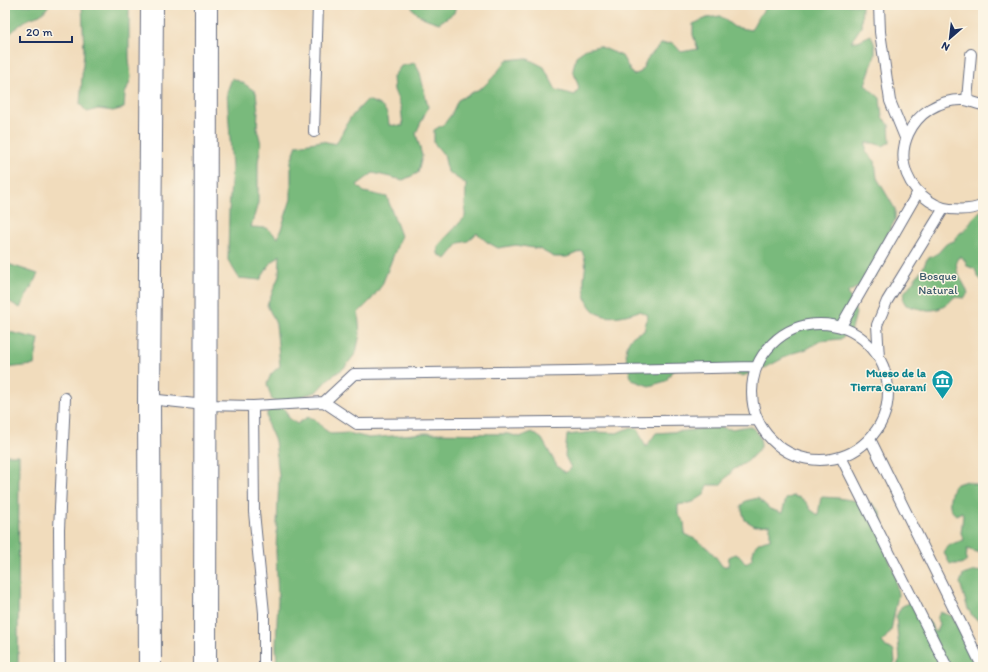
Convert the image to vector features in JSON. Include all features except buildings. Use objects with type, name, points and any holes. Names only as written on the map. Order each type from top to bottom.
[{"type":"highway","points":[[150,667],[152,5]]},
{"type":"highway","points":[[205,667],[206,5]]},
{"type":"lane","points":[[314,132],[318,5]]},
{"type":"lane","points":[[879,5],[880,32],[890,101],[906,140]]},
{"type":"lane","points":[[967,100],[971,54]]},
{"type":"lane","points":[[983,106],[967,100],[950,101],[934,106],[920,116],[910,129],[905,145],[904,162],[909,178],[918,192],[930,202],[944,208],[962,210],[983,204]]},
{"type":"lane","points":[[841,326],[918,192]]},
{"type":"lane","points":[[880,358],[863,339],[841,326],[820,323],[800,326],[781,335],[766,349],[755,367],[751,385],[752,403],[757,420],[768,437],[784,450],[802,458],[822,460],[841,457],[857,450],[870,439],[882,421],[888,400],[887,378],[880,358],[877,325],[887,302],[944,208]]},
{"type":"lane","points":[[324,402],[354,374],[755,367]]},
{"type":"lane","points":[[60,667],[59,530],[65,398]]},
{"type":"lane","points":[[150,399],[205,405],[253,406],[324,402],[356,424],[757,420]]},
{"type":"lane","points":[[253,406],[254,512],[264,613],[264,667]]},
{"type":"lane","points":[[870,439],[982,666]]},
{"type":"lane","points":[[841,457],[947,667]]},
{"type":"green space","points":[[5,5],[49,5],[41,14],[25,21],[5,38]]},
{"type":"green space","points":[[82,5],[129,5],[129,58],[131,78],[125,94],[124,108],[113,111],[98,109],[87,112],[80,104],[84,50]]},
{"type":"green space","points":[[411,5],[456,5],[454,13],[439,23],[419,15],[415,12]]},
{"type":"green space","points":[[768,5],[824,5],[826,7],[831,5],[862,5],[861,27],[851,42],[858,41],[871,35],[875,46],[875,55],[865,85],[880,98],[882,117],[889,124],[890,142],[883,146],[873,143],[866,143],[866,152],[875,161],[877,178],[895,209],[895,220],[880,248],[881,265],[878,271],[869,281],[848,292],[856,313],[852,328],[841,339],[820,341],[807,349],[793,353],[763,369],[742,376],[685,365],[672,371],[666,381],[649,386],[632,380],[626,356],[626,350],[630,339],[636,334],[644,331],[648,315],[639,311],[610,317],[595,312],[590,306],[586,297],[584,285],[585,261],[582,251],[567,257],[554,257],[539,249],[516,245],[498,248],[487,242],[477,233],[468,241],[459,243],[446,259],[438,254],[438,246],[465,217],[466,184],[448,172],[444,155],[434,143],[434,130],[444,124],[451,115],[458,100],[483,87],[507,60],[526,58],[544,67],[556,90],[575,95],[579,88],[573,70],[576,56],[586,49],[599,46],[622,56],[633,75],[641,72],[647,59],[661,44],[673,43],[681,52],[698,49],[693,35],[693,24],[707,18],[720,16],[734,27],[751,30],[758,17]]},
{"type":"green space","points":[[415,63],[420,73],[428,107],[416,133],[422,156],[418,173],[403,180],[373,173],[357,185],[364,192],[387,197],[401,236],[382,285],[371,300],[358,313],[360,334],[356,353],[344,368],[328,379],[316,392],[302,396],[286,406],[272,400],[267,384],[271,374],[280,366],[276,324],[267,305],[279,276],[280,255],[270,264],[260,280],[239,278],[228,260],[232,169],[227,92],[232,78],[243,83],[256,92],[258,111],[257,128],[261,144],[258,162],[258,203],[251,227],[267,228],[278,238],[291,199],[291,161],[297,145],[322,141],[336,144],[350,118],[367,100],[377,104],[386,111],[389,125],[403,126],[401,107],[394,90],[393,77],[401,66]]},
{"type":"green space","name":"Bosque Natural","points":[[980,211],[983,211],[983,282],[978,277],[975,269],[967,266],[966,262],[961,256],[957,259],[956,264],[958,273],[968,293],[964,298],[954,297],[943,307],[932,310],[920,309],[906,305],[903,300],[904,293],[922,270],[927,259],[938,253],[946,244],[954,241],[960,233],[966,229],[973,218]]},
{"type":"green space","points":[[5,263],[38,274],[20,308],[5,299]]},
{"type":"green space","points":[[5,331],[39,339],[34,365],[5,368]]},
{"type":"green space","points":[[273,407],[284,408],[289,418],[297,424],[308,417],[315,419],[331,434],[348,433],[369,438],[425,433],[508,434],[520,437],[532,432],[542,439],[557,466],[565,473],[571,468],[565,456],[567,435],[595,432],[617,433],[626,429],[637,428],[646,447],[656,433],[716,427],[731,429],[749,426],[758,434],[761,447],[748,461],[733,470],[720,485],[708,485],[704,495],[693,502],[678,505],[678,514],[684,522],[685,534],[706,547],[722,566],[728,566],[729,557],[735,554],[741,557],[746,564],[752,559],[756,545],[762,541],[770,539],[770,525],[755,526],[745,520],[741,507],[745,501],[758,498],[770,509],[782,513],[786,499],[793,496],[801,498],[807,503],[810,509],[818,515],[821,497],[871,503],[881,512],[887,554],[895,574],[898,595],[891,631],[882,642],[886,647],[894,651],[895,662],[892,667],[277,667],[276,646],[278,600],[276,551],[279,476],[275,441],[267,423],[267,412]]},
{"type":"green space","points":[[5,455],[19,455],[18,667],[5,667]]},
{"type":"green space","points":[[966,481],[983,487],[983,554],[967,549],[966,561],[961,564],[950,564],[944,553],[945,550],[952,544],[964,540],[961,533],[963,515],[962,512],[956,515],[953,512],[950,505],[950,497],[954,485]]},
{"type":"green space","points":[[975,571],[983,572],[983,623],[973,617],[968,609],[960,583],[963,575]]},
{"type":"green space","points":[[910,602],[930,623],[936,633],[939,624],[937,619],[940,612],[952,616],[976,667],[896,667],[900,659],[896,617],[901,607]]},
{"type":"place","name":"Mueso de la Tierra Guaraní","points":[[942,400]]}]
